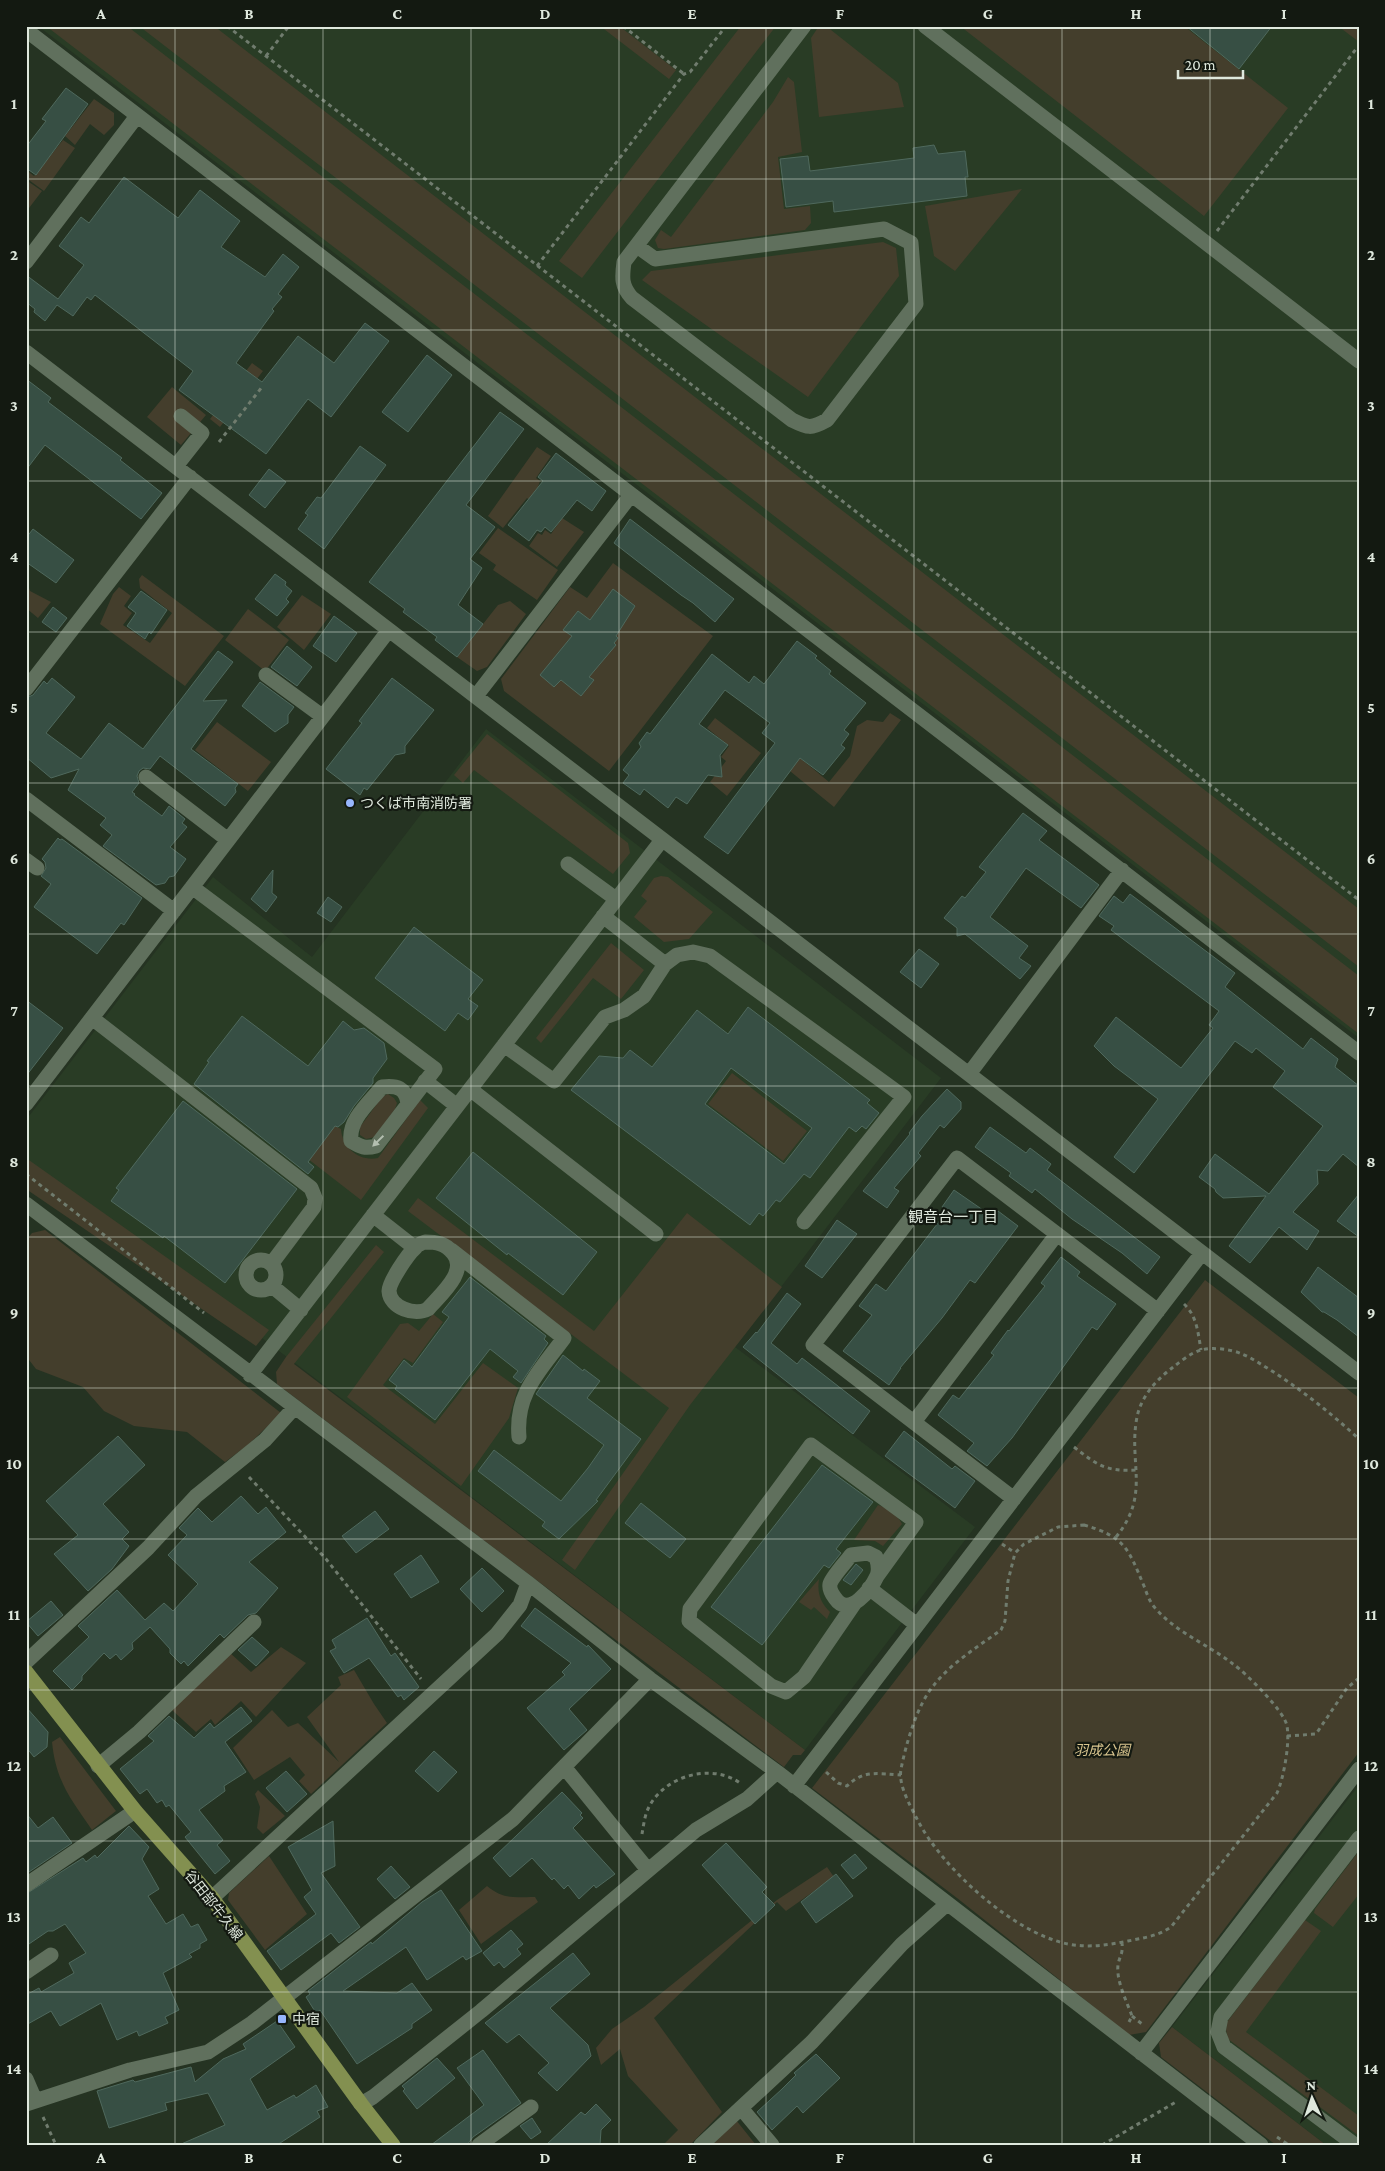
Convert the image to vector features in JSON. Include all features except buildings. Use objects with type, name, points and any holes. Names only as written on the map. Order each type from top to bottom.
[{"type":"main road","name":"谷田部牛久線","points":[[26,1672],[135,1811],[212,1898],[361,2104],[393,2145]]},
{"type":"street","points":[[637,246],[655,259],[884,229],[911,243],[916,304],[827,420],[815,427],[807,427],[792,420],[625,290],[622,278],[624,262],[804,26]]},
{"type":"street","points":[[925,26],[1359,361]]},
{"type":"street","points":[[26,30],[1359,1053]]},
{"type":"street","points":[[26,262],[137,116]]},
{"type":"street","points":[[26,352],[1359,1373]]},
{"type":"street","points":[[176,466],[202,433],[181,416]]},
{"type":"street","points":[[26,690],[190,477]]},
{"type":"street","points":[[476,696],[631,495]]},
{"type":"street","points":[[26,1104],[389,630]]},
{"type":"street","points":[[266,675],[322,716]]},
{"type":"street","points":[[146,777],[228,840]]},
{"type":"street","points":[[26,799],[174,911]]},
{"type":"street","points":[[250,1375],[662,840]]},
{"type":"street","points":[[568,864],[616,899]]},
{"type":"street","points":[[969,1074],[1122,870]]},
{"type":"street","points":[[192,887],[435,1069],[408,1104]]},
{"type":"street","points":[[602,916],[665,964]]},
{"type":"street","points":[[504,1045],[554,1081],[605,1017],[624,1010],[644,996],[665,964],[677,955],[693,952],[710,956],[904,1097],[804,1222]]},
{"type":"street","points":[[92,1018],[312,1188],[315,1198],[314,1207],[272,1263]]},
{"type":"street","points":[[425,1081],[457,1106]]},
{"type":"street","points":[[470,1089],[656,1234]]},
{"type":"street","points":[[1014,1499],[814,1345],[957,1158],[1158,1311]]},
{"type":"street","points":[[29,1213],[250,1375],[528,1583],[650,1679],[776,1772],[1261,2145]]},
{"type":"street","points":[[373,1215],[415,1248]]},
{"type":"street","points":[[914,1422],[1057,1234]]},
{"type":"street","points":[[451,1250],[457,1257],[458,1266],[454,1279],[428,1309],[423,1312],[413,1312],[392,1300],[389,1290],[391,1281],[415,1248],[425,1242],[435,1242],[451,1250],[564,1338],[525,1392],[518,1422],[519,1437]]},
{"type":"street","points":[[794,1786],[1202,1253]]},
{"type":"street","points":[[263,1259],[272,1263],[277,1272],[272,1286],[263,1290],[253,1288],[246,1275],[249,1265],[263,1259]]},
{"type":"street","points":[[272,1286],[301,1310]]},
{"type":"street","points":[[26,1662],[148,1548],[196,1496],[265,1440],[294,1408]]},
{"type":"street","points":[[811,1445],[916,1522],[873,1582],[862,1598],[854,1604],[804,1677],[786,1692],[771,1686],[689,1620],[690,1609],[811,1445]]},
{"type":"street","points":[[854,1604],[846,1606],[836,1601],[831,1592],[830,1583],[851,1555],[868,1553],[876,1557],[879,1566],[873,1582]]},
{"type":"street","points":[[873,1582],[917,1625]]},
{"type":"street","points":[[212,1898],[509,1620],[520,1605],[528,1583]]},
{"type":"street","points":[[98,1766],[139,1732],[254,1622]]},
{"type":"street","points":[[26,2079],[31,2102],[130,2070],[208,2052],[252,2023],[514,1819],[650,1679]]},
{"type":"street","points":[[565,1768],[644,1865]]},
{"type":"street","points":[[1141,2053],[1359,1769]]},
{"type":"street","points":[[361,2104],[373,2097],[481,2011],[644,1865],[753,1794],[776,1772]]},
{"type":"street","points":[[26,1885],[135,1811]]},
{"type":"street","points":[[1355,2145],[1224,2047],[1218,2032],[1221,2017],[1359,1838]]},
{"type":"street","points":[[701,2145],[812,2042],[902,1944],[947,1904]]},
{"type":"street","points":[[26,1972],[51,1955]]},
{"type":"street","points":[[479,2145],[532,2107]]},
{"type":"street","points":[[742,2108],[772,2145]]},
{"type":"path","points":[[227,26],[1359,900]]},
{"type":"path","points":[[266,56],[289,26]]},
{"type":"path","points":[[623,26],[684,74]]},
{"type":"path","points":[[537,266],[684,74],[690,72],[726,26]]},
{"type":"path","points":[[1207,244],[1356,49],[1359,51]]},
{"type":"path","points":[[217,444],[262,387]]},
{"type":"path","points":[[26,1174],[209,1317]]},
{"type":"path","points":[[1182,1302],[1192,1313],[1201,1350]]},
{"type":"path","points":[[1116,1537],[1130,1515],[1135,1500],[1137,1470],[1136,1418],[1140,1404],[1151,1388],[1168,1371],[1201,1350],[1233,1351],[1244,1354],[1300,1390],[1359,1439]]},
{"type":"path","points":[[1072,1445],[1097,1464],[1123,1471],[1137,1470]]},
{"type":"path","points":[[236,1464],[280,1508],[326,1559],[432,1694]]},
{"type":"path","points":[[1069,1525],[1084,1525],[1116,1537],[1127,1549],[1155,1609],[1179,1628],[1234,1664],[1284,1716],[1287,1736],[1283,1770],[1277,1793],[1177,1921],[1162,1933],[1122,1942],[1093,1946],[1067,1944],[1046,1937],[995,1908],[950,1866],[935,1849],[915,1815],[903,1788],[901,1775],[918,1714],[929,1691],[952,1668],[1002,1630],[1005,1622],[1008,1581],[1014,1553],[1038,1536],[1058,1527],[1069,1525]]},
{"type":"path","points":[[998,1541],[1014,1553]]},
{"type":"path","points":[[1287,1736],[1316,1734],[1347,1688],[1359,1678]]},
{"type":"path","points":[[823,1768],[838,1783],[847,1786],[858,1776],[866,1774],[901,1775]]},
{"type":"path","points":[[644,1865],[646,1814],[654,1799],[668,1786],[683,1777],[714,1773],[732,1778],[753,1794]]},
{"type":"path","points":[[1118,2036],[1132,2016],[1120,1981],[1118,1965],[1123,1955],[1122,1942]]},
{"type":"path","points":[[1102,2145],[1191,2092]]},
{"type":"path","points":[[31,2102],[56,2145]]},
{"type":"shaded area","points":[[38,26],[1359,26],[1359,1038],[1334,1019]]},
{"type":"shaded area","points":[[486,729],[941,1078],[735,1347],[975,1527],[805,1750],[26,1159],[26,1120],[213,877],[312,957]]},
{"type":"shaded area","points":[[1359,1785],[1359,2145],[1326,2145],[1172,2027]]},
{"type":"green space","points":[[46,26],[127,26],[1359,976],[1359,1034]]},
{"type":"green space","points":[[139,26],[214,26],[1359,909],[1359,967]]},
{"type":"green space","points":[[600,26],[619,26],[676,70],[669,79]]},
{"type":"green space","points":[[741,26],[776,26],[582,278],[559,261]]},
{"type":"green space","points":[[819,26],[826,26],[898,83],[904,107],[819,117],[811,38]]},
{"type":"green space","points":[[960,26],[1184,26],[1288,108],[1204,216]]},
{"type":"green space","points":[[1338,26],[1359,26],[1359,42]]},
{"type":"green space","points":[[788,77],[794,82],[802,152],[778,157],[784,209],[810,206],[811,223],[805,230],[664,249],[658,248],[655,240],[661,230],[671,237],[773,102]]},
{"type":"green space","points":[[94,99],[114,113],[114,125],[104,135],[90,124],[75,145],[65,136]]},
{"type":"green space","points":[[63,140],[75,148],[44,191],[26,178],[26,170],[34,176]]},
{"type":"green space","points":[[26,180],[42,191],[26,212]]},
{"type":"green space","points":[[1022,189],[955,271],[934,256],[925,206]]},
{"type":"green space","points":[[883,242],[896,248],[899,276],[808,397],[642,280],[651,271]]},
{"type":"green space","points":[[252,363],[263,371],[220,427],[210,419]]},
{"type":"green space","points":[[172,387],[206,415],[181,445],[147,417]]},
{"type":"green space","points":[[537,447],[551,456],[536,478],[540,481],[538,487],[558,502],[535,505],[527,498],[503,528],[488,516]]},
{"type":"green space","points":[[562,518],[584,532],[557,567],[529,546],[538,533],[542,535],[545,530],[551,534]]},
{"type":"green space","points":[[498,528],[558,570],[537,600],[493,570],[496,565],[479,553]]},
{"type":"green space","points":[[613,563],[713,636],[609,771],[504,691],[501,679],[570,587],[587,598]]},
{"type":"green space","points":[[142,575],[224,636],[185,686],[100,624],[113,594],[119,587],[131,596],[124,606],[132,613],[123,625],[150,643],[172,613],[140,588],[139,579]]},
{"type":"green space","points":[[26,579],[30,591],[51,602],[38,618],[26,608]]},
{"type":"green space","points":[[302,595],[331,614],[304,650],[277,627]]},
{"type":"green space","points":[[510,601],[526,614],[487,667],[477,671],[457,657],[498,605]]},
{"type":"green space","points":[[248,609],[289,640],[265,671],[225,640]]},
{"type":"green space","points":[[890,713],[901,720],[834,807],[785,767],[794,753],[829,782],[850,756],[857,726],[867,720],[883,722]]},
{"type":"green space","points":[[715,718],[761,753],[727,796],[710,782],[726,761],[721,757],[729,746],[707,728]]},
{"type":"green space","points":[[217,722],[271,762],[248,791],[195,750]]},
{"type":"green space","points":[[487,734],[628,843],[630,853],[613,874],[474,770],[463,783],[454,775]]},
{"type":"green space","points":[[668,877],[713,912],[689,939],[664,942],[634,917],[647,901],[641,896],[654,878]]},
{"type":"green space","points":[[611,943],[644,970],[621,999],[593,978],[541,1043],[536,1038]]},
{"type":"green space","points":[[732,1073],[807,1131],[783,1161],[708,1104]]},
{"type":"green space","points":[[388,1094],[397,1103],[395,1109],[375,1137],[366,1139],[360,1135],[360,1127],[382,1097]]},
{"type":"green space","points":[[420,1100],[428,1108],[361,1200],[263,1124],[335,1126],[341,1129],[348,1148],[353,1152],[365,1158],[378,1158]]},
{"type":"green space","points":[[26,1158],[269,1330],[256,1346],[26,1189]]},
{"type":"green space","points":[[418,1198],[594,1331],[687,1213],[782,1287],[690,1405],[575,1570],[562,1560],[669,1408],[408,1211]]},
{"type":"green space","points":[[45,1230],[281,1413],[248,1445],[225,1462],[187,1432],[134,1426],[104,1411],[83,1387],[36,1369],[26,1356],[26,1240],[32,1233]]},
{"type":"green space","points":[[376,1245],[384,1252],[294,1364],[805,1750],[801,1755],[793,1755],[784,1767],[277,1384],[276,1372],[286,1357]]},
{"type":"green space","name":"羽成公園","points":[[1205,1280],[1359,1398],[1359,1752],[1146,2032],[1129,2035],[957,1898],[812,1788]]},
{"type":"green space","points":[[433,1314],[443,1322],[413,1363],[404,1358],[383,1385],[435,1424],[483,1363],[518,1388],[509,1418],[461,1486],[347,1397],[400,1324],[408,1323],[419,1331]]},
{"type":"green space","points":[[878,1505],[892,1512],[902,1524],[883,1546],[875,1541],[854,1540]]},
{"type":"green space","points":[[819,1579],[818,1589],[820,1597],[830,1612],[827,1619],[814,1607],[811,1610],[799,1602]]},
{"type":"green space","points":[[281,1647],[306,1663],[256,1717],[241,1701],[215,1725],[211,1719],[196,1732],[172,1710],[229,1652],[251,1672]]},
{"type":"green space","points":[[354,1670],[387,1723],[311,1794],[299,1781],[305,1775],[290,1757],[254,1780],[233,1748],[272,1710],[288,1727],[298,1723],[339,1762],[307,1717],[341,1685],[338,1677]]},
{"type":"green space","points":[[60,1737],[116,1811],[92,1830],[77,1809],[57,1768],[52,1742]]},
{"type":"green space","points":[[258,1790],[285,1816],[263,1834],[257,1828],[260,1807],[255,1794]]},
{"type":"green space","points":[[1359,1851],[1359,1894],[1333,1927],[1314,1913],[1315,1909]]},
{"type":"green space","points":[[269,1856],[307,1914],[265,1950],[228,1900],[229,1893]]},
{"type":"green space","points":[[827,1867],[834,1877],[786,1911],[777,1902],[654,2018],[722,2112],[690,2145],[663,2145],[678,2130],[628,2076],[620,2049],[601,2065],[596,2048],[612,2029],[644,2007],[777,1900]]},
{"type":"green space","points":[[487,1886],[504,1896],[535,1897],[538,1902],[481,1944],[459,1910]]},
{"type":"green space","points":[[1305,1920],[1321,1931],[1246,2032],[1359,2116],[1359,2136],[1228,2039],[1227,2022]]},
{"type":"green space","points":[[1172,2027],[1326,2145],[1276,2145],[1161,2057],[1159,2043]]},
{"type":"green space","points":[[736,2120],[756,2145],[712,2145]]},
{"type":"place","name":"つくば市南消防署","points":[[350,803]]},
{"type":"place","name":"中宿","points":[[282,2019]]},
{"type":"district","name":"観音台一丁目","points":[[953,1217]]}]
